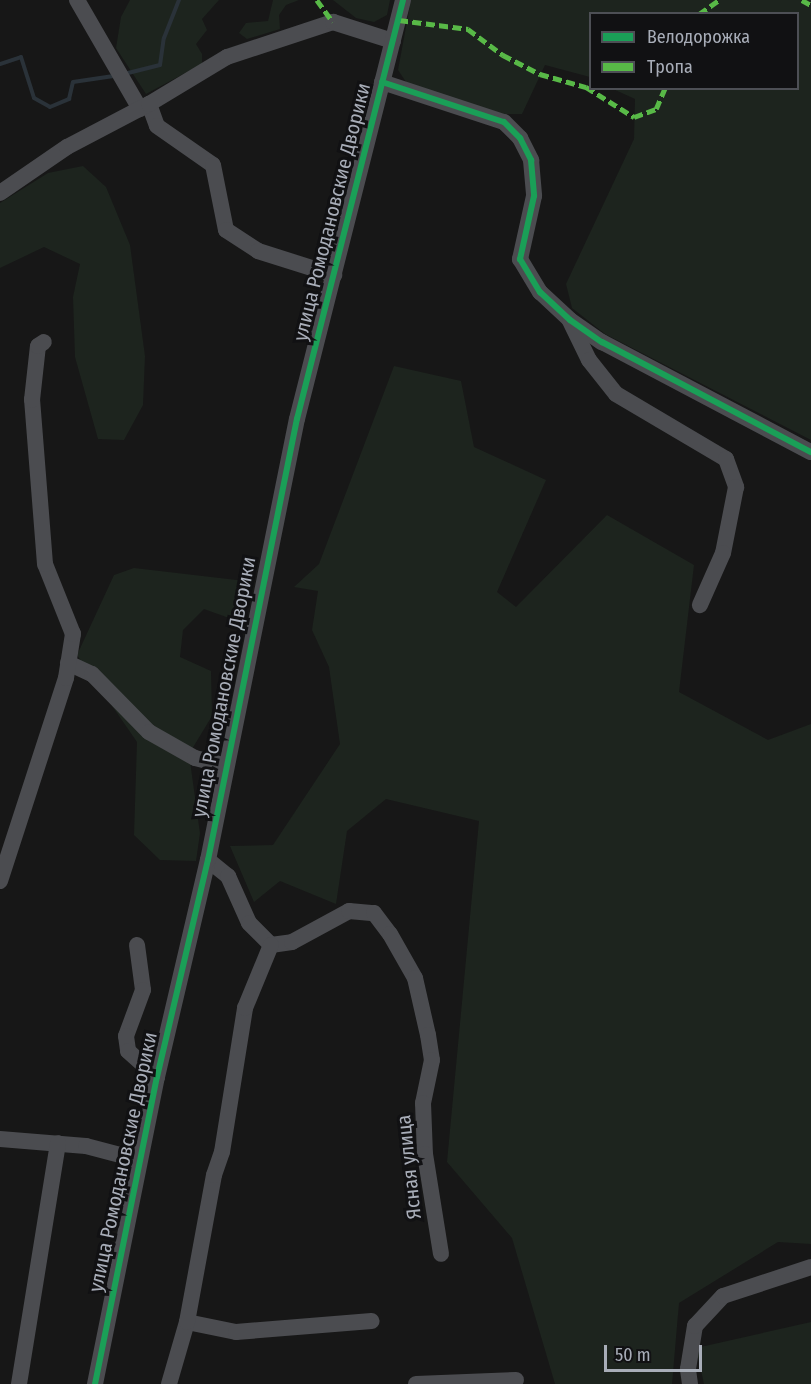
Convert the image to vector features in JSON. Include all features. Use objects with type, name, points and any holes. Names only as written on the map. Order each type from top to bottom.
[{"type":"street","name":"улица Ромодановские Дворики","points":[[77,0],[157,126],[213,165],[226,230],[258,251],[334,275]]},
{"type":"street","name":"улица Ромодановские Дворики","points":[[95,1384],[139,1160],[208,860],[224,765],[292,442],[403,0]]},
{"type":"street","points":[[0,193],[67,147],[145,107],[227,57],[333,22],[393,41]]},
{"type":"street","points":[[382,82],[504,122],[520,138],[531,160],[534,196],[524,225],[520,260],[540,292],[570,320],[602,342],[811,452]]},
{"type":"street","points":[[570,320],[589,360],[616,394],[726,459],[736,487],[723,553],[700,605]]},
{"type":"street","points":[[0,881],[68,663],[73,633],[45,564],[32,400],[38,346],[44,342]]},
{"type":"street","points":[[68,663],[92,675],[149,732],[195,758],[224,765]]},
{"type":"street","points":[[169,1384],[187,1322],[214,1175],[222,1152],[245,1008],[271,945],[249,923],[228,876],[208,860]]},
{"type":"street","name":"Ясная улица","points":[[271,945],[292,942],[349,911],[374,913],[415,978],[432,1059],[423,1103],[425,1154],[441,1254]]},
{"type":"street","points":[[137,945],[142,990],[126,1036],[128,1051],[157,1077]]},
{"type":"street","points":[[0,1139],[86,1146],[139,1160]]},
{"type":"street","points":[[20,1384],[58,1143]]},
{"type":"street","points":[[690,1384],[688,1369],[695,1326],[723,1296],[811,1267]]},
{"type":"street","points":[[187,1322],[236,1332],[372,1322]]},
{"type":"street","points":[[416,1384],[516,1380]]},
{"type":"shaded area","points":[[130,0],[219,0],[202,19],[207,30],[196,44],[202,54],[202,64],[146,94],[116,48],[121,17]]},
{"type":"shaded area","points":[[273,0],[299,0],[286,5],[279,15],[280,29],[247,39],[239,33],[246,23],[268,21]]},
{"type":"shaded area","points":[[333,0],[390,0],[387,15],[374,22],[356,18]]},
{"type":"shaded area","points":[[411,0],[811,0],[811,440],[605,334],[572,308],[566,284],[634,139],[635,99],[615,90],[799,90],[799,12],[589,12],[589,77],[545,65],[522,114],[503,114],[408,85],[398,70]]},
{"type":"shaded area","points":[[83,166],[106,187],[130,245],[145,356],[143,405],[124,440],[98,439],[75,357],[73,297],[80,264],[44,247],[0,268],[0,203],[48,173]]},
{"type":"shaded area","points":[[394,366],[461,381],[474,447],[546,480],[497,592],[516,607],[607,515],[694,565],[679,692],[768,740],[811,724],[811,1244],[778,1242],[679,1303],[672,1384],[555,1384],[512,1238],[447,1162],[479,821],[386,799],[347,831],[336,904],[280,881],[254,902],[230,846],[273,845],[340,744],[329,667],[312,630],[318,591],[294,587],[319,564]]},
{"type":"shaded area","points":[[134,568],[245,581],[244,609],[229,618],[204,609],[183,630],[180,657],[211,671],[212,716],[189,754],[200,833],[196,861],[160,860],[134,835],[137,742],[77,655],[114,575]]},
{"type":"shaded area","points":[[811,1322],[811,1384],[704,1384],[696,1348]]},
{"type":"waterway","points":[[124,74],[160,65],[164,38],[179,0]]},
{"type":"waterway","points":[[0,64],[21,57],[34,98],[50,107],[69,99],[73,82],[114,76]]},
{"type":"marked path","points":[[317,0],[333,22]]},
{"type":"marked path","points":[[702,12],[719,0]]},
{"type":"marked path","points":[[802,0],[811,5]]},
{"type":"marked path","points":[[399,20],[468,29],[503,55],[540,74],[589,89]]},
{"type":"marked path","points":[[591,90],[634,117],[656,109],[664,90]]},
{"type":"cycle path","points":[[95,1384],[157,1077],[208,860],[297,419],[403,0]]},
{"type":"cycle path","points":[[382,82],[504,122],[520,138],[531,160],[534,196],[520,259],[540,292],[570,320],[602,342],[811,452]]}]
